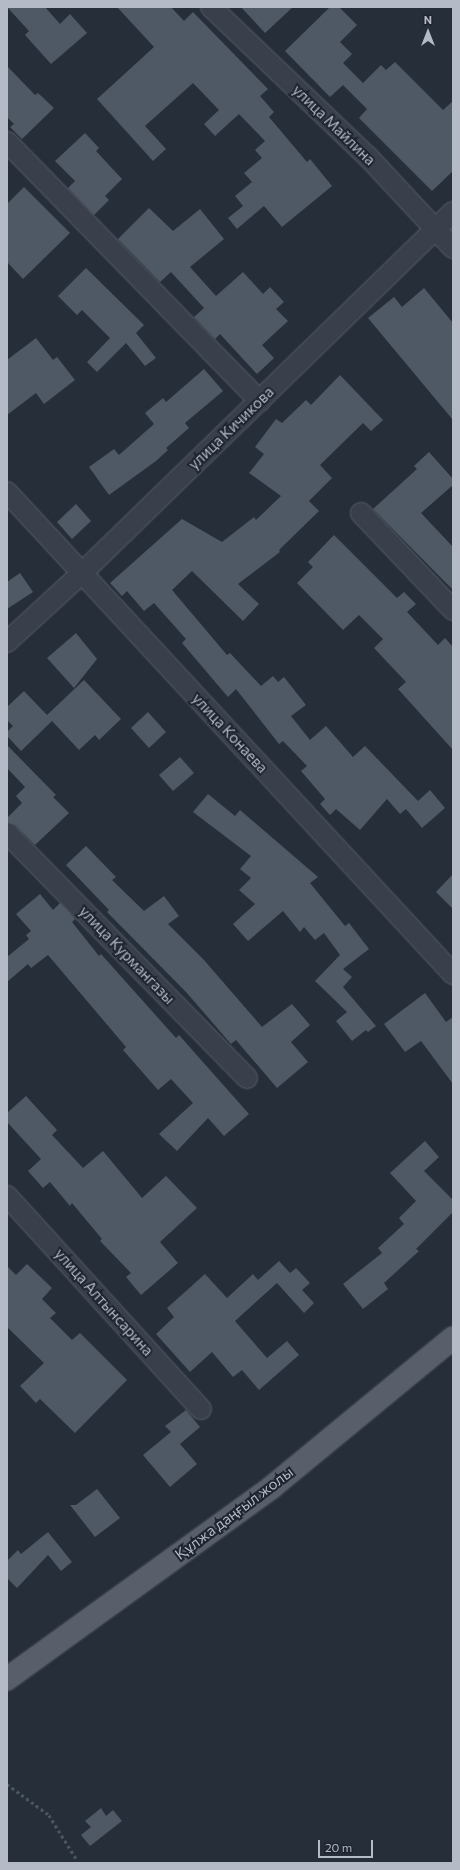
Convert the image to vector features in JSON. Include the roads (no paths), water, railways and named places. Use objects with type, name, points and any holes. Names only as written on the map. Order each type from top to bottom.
[{"type":"main road","name":"Құлжа даңғыл жолы","points":[[7,1678],[272,1487],[453,1338]]},
{"type":"street","name":"улица Майлина","points":[[211,7],[369,158],[436,228],[453,248]]},
{"type":"street","points":[[7,142],[260,401]]},
{"type":"street","name":"улица Кичикова","points":[[7,642],[82,574],[453,212]]},
{"type":"street","name":"улица Конаева","points":[[7,492],[453,974]]},
{"type":"street","points":[[362,513],[453,610]]},
{"type":"street","name":"улица Курмангазы","points":[[7,833],[247,1078]]},
{"type":"street","name":"улица Алтынсарина","points":[[7,1196],[201,1409]]}]
